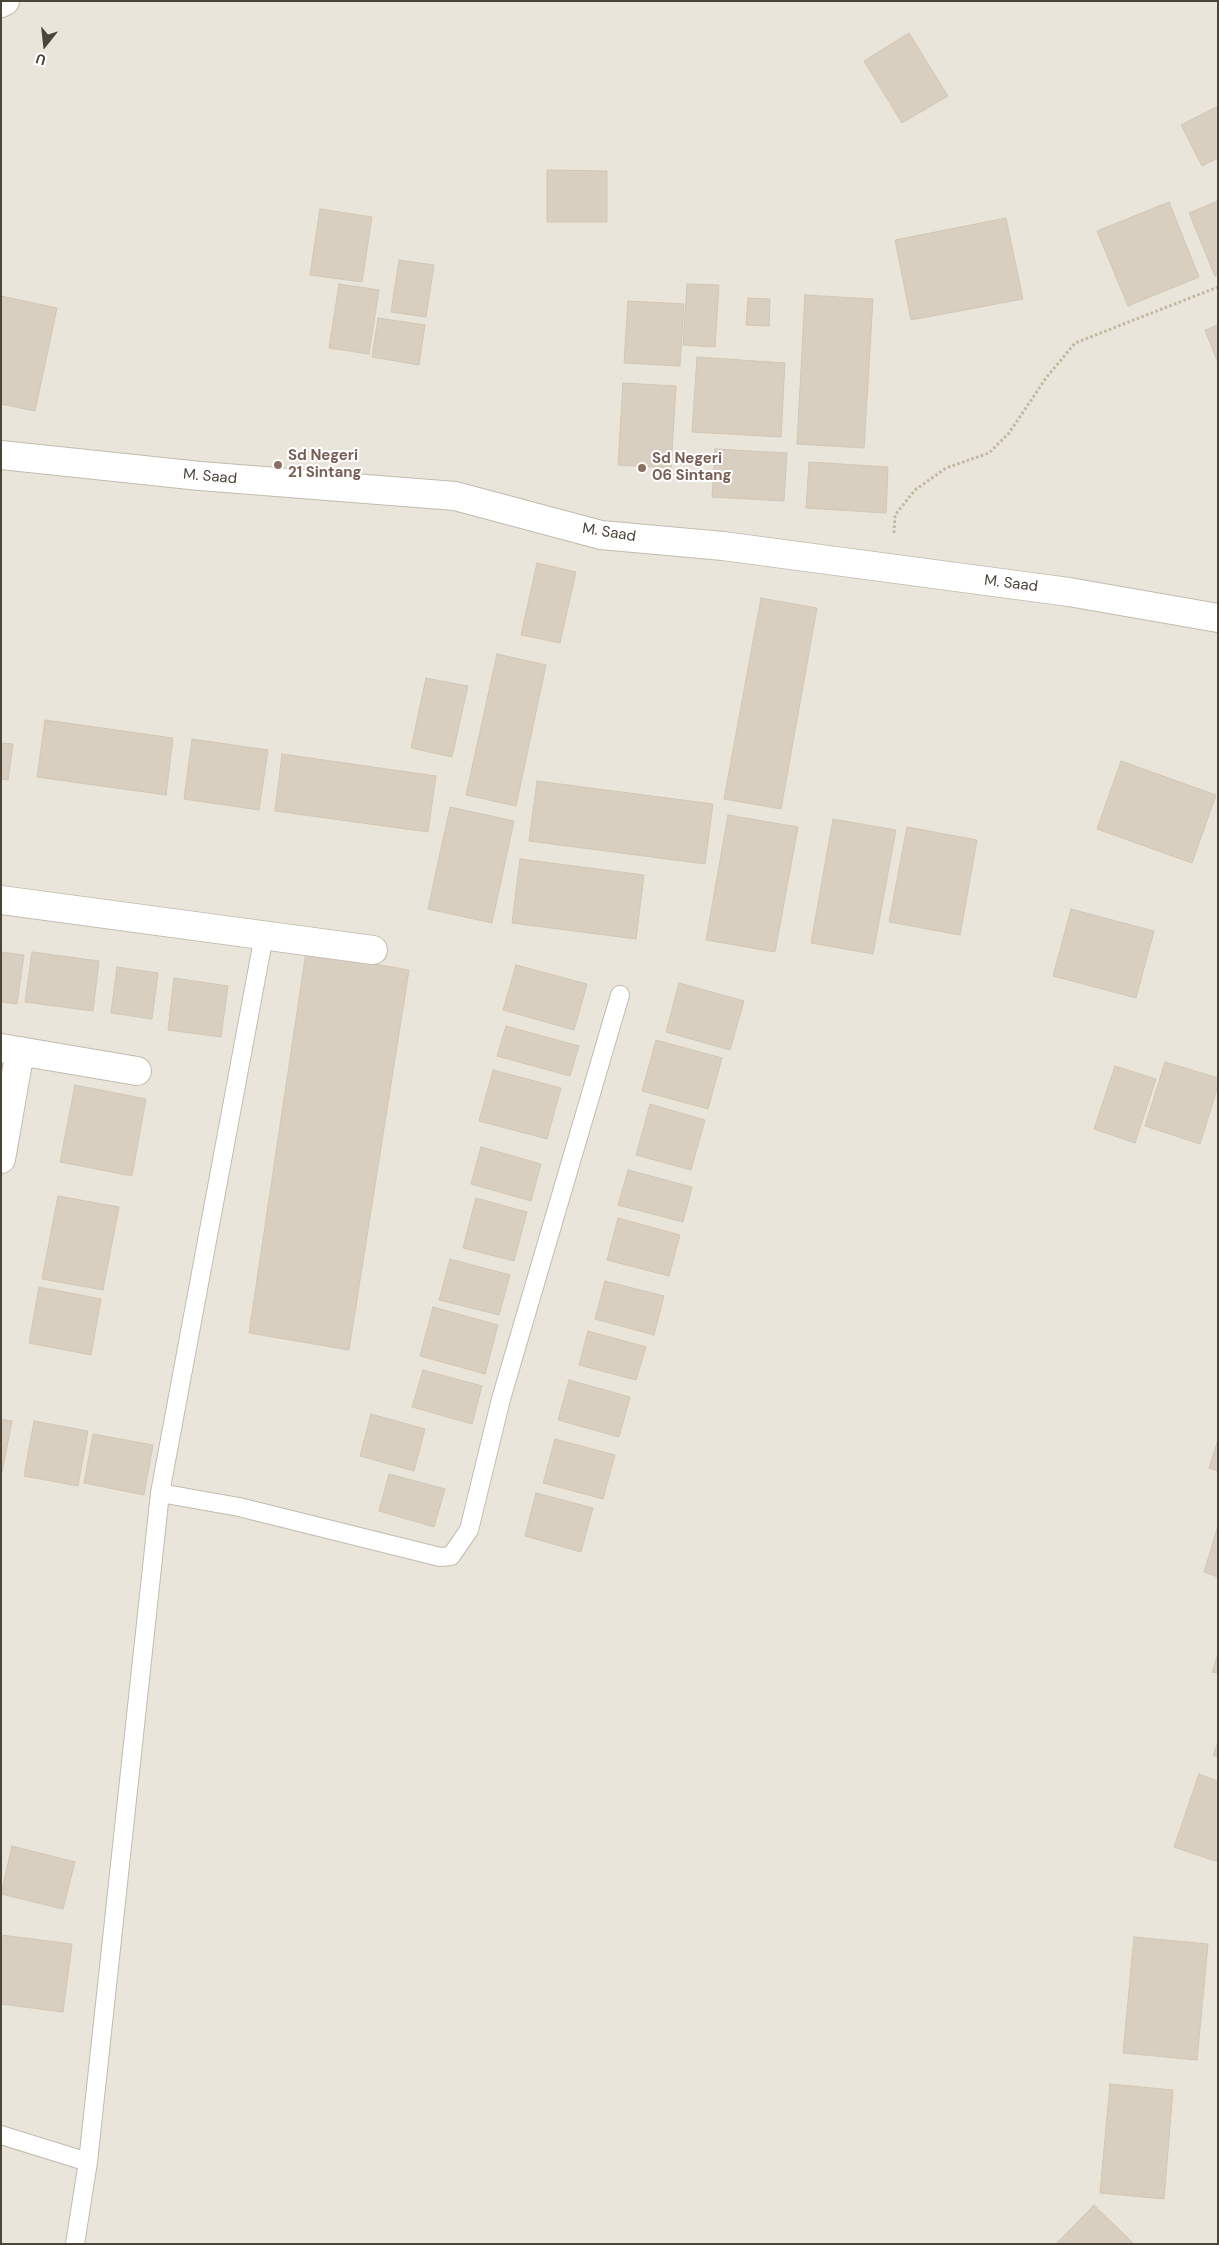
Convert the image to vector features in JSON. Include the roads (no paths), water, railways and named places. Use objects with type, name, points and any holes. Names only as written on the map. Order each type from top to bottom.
[{"type":"street","points":[[1,3],[5,1]]},
{"type":"street","name":"M. Saad","points":[[1,455],[200,476],[454,496],[601,535],[722,546],[1069,592],[1218,618]]},
{"type":"street","points":[[1,900],[373,950]]},
{"type":"street","points":[[1,1159],[10,1050],[137,1071]]},
{"type":"lane","points":[[76,2244],[88,2162],[160,1493],[264,935]]},
{"type":"lane","points":[[160,1493],[239,1507],[440,1557],[451,1556],[469,1530],[500,1398],[620,995]]},
{"type":"lane","points":[[1,2135],[88,2162]]},
{"type":"place","name":"Sd Negeri 21 Sintang","points":[[278,465]]},
{"type":"place","name":"Sd Negeri 06 Sintang","points":[[642,468]]}]
